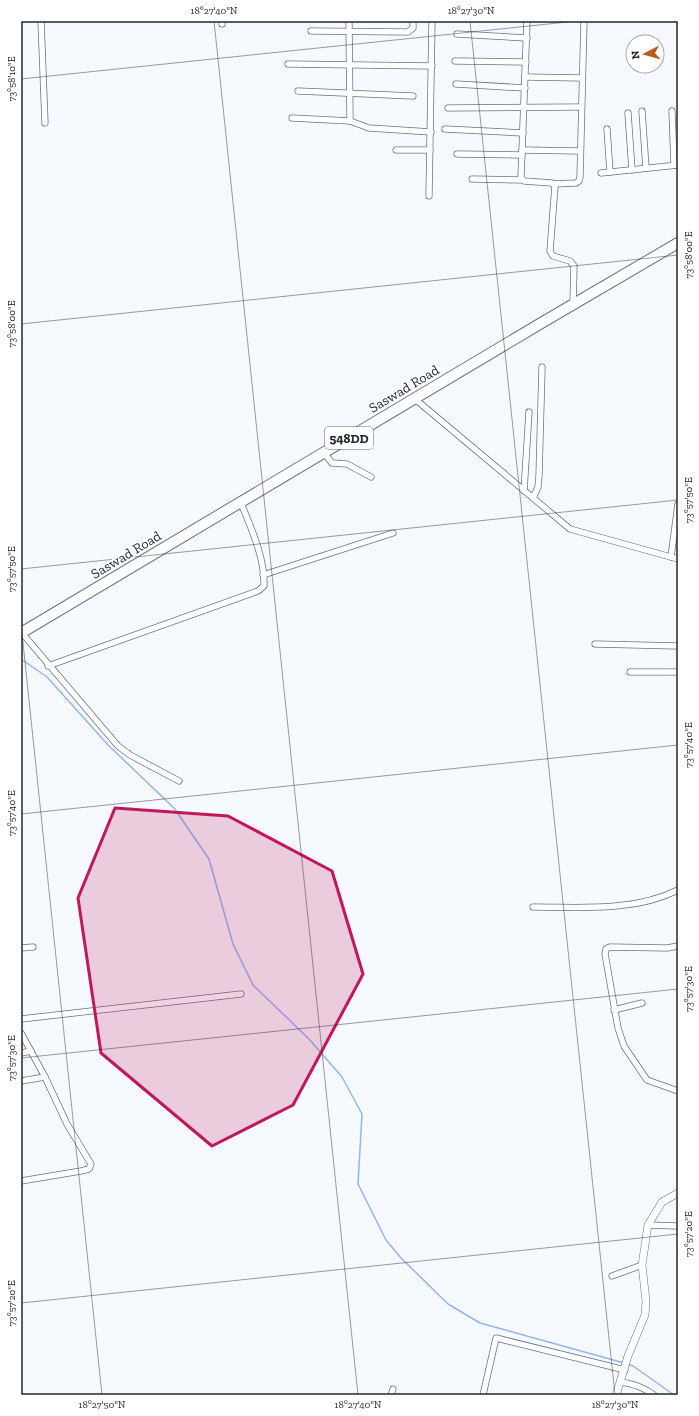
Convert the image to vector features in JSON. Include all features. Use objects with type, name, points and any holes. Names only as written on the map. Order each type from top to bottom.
[{"type":"highway","name":"Saswad Road","points":[[21,633],[678,243]]},
{"type":"street","points":[[42,21],[45,123]]},
{"type":"street","points":[[349,21],[350,121]]},
{"type":"street","points":[[311,31],[408,32],[413,28],[413,21]]},
{"type":"street","points":[[429,196],[432,21]]},
{"type":"street","points":[[522,180],[527,21]]},
{"type":"street","points":[[472,179],[522,180],[554,184],[579,181],[584,21]]},
{"type":"street","points":[[457,34],[527,38]]},
{"type":"street","points":[[455,61],[526,62]]},
{"type":"street","points":[[288,64],[432,66]]},
{"type":"street","points":[[525,77],[582,78]]},
{"type":"street","points":[[456,84],[525,88]]},
{"type":"street","points":[[298,91],[413,96]]},
{"type":"street","points":[[448,108],[524,106],[581,107]]},
{"type":"street","points":[[642,111],[646,168]]},
{"type":"street","points":[[601,173],[676,165],[672,111]]},
{"type":"street","points":[[628,112],[632,170]]},
{"type":"street","points":[[292,118],[350,121],[369,128],[431,132]]},
{"type":"street","points":[[445,129],[523,133]]},
{"type":"street","points":[[607,129],[610,172]]},
{"type":"street","points":[[396,150],[430,150]]},
{"type":"street","points":[[457,154],[579,151]]},
{"type":"street","points":[[554,184],[555,190],[550,251],[552,256],[570,261],[574,266],[573,305]]},
{"type":"street","points":[[533,498],[538,487],[539,476],[542,366]]},
{"type":"street","points":[[415,399],[570,529],[678,559]]},
{"type":"street","points":[[524,491],[529,412]]},
{"type":"street","points":[[324,453],[332,463],[347,464],[371,477]]},
{"type":"street","points":[[48,666],[258,591],[264,586],[263,574],[253,534],[241,503]]},
{"type":"street","points":[[671,557],[678,504]]},
{"type":"street","points":[[263,574],[392,533]]},
{"type":"street","points":[[21,633],[118,746],[130,755],[179,781]]},
{"type":"street","points":[[595,644],[678,646]]},
{"type":"street","points":[[630,672],[678,672]]},
{"type":"street","points":[[533,907],[605,906],[635,903],[657,900],[678,890]]},
{"type":"street","points":[[21,948],[33,946]]},
{"type":"street","points":[[678,946],[667,948],[610,947],[606,949],[607,969],[614,1010],[624,1046],[643,1075],[652,1082],[678,1091]]},
{"type":"street","points":[[21,1019],[241,994]]},
{"type":"street","points":[[614,1010],[642,1003]]},
{"type":"street","points":[[21,1034],[45,1077],[67,1124],[91,1164],[89,1169],[81,1171],[21,1181]]},
{"type":"street","points":[[21,1053],[31,1051]]},
{"type":"street","points":[[21,1082],[45,1077]]},
{"type":"street","points":[[616,1395],[628,1356],[645,1315],[646,1301],[642,1265],[648,1225],[662,1202],[678,1193]]},
{"type":"street","points":[[648,1225],[678,1226]]},
{"type":"street","points":[[612,1276],[642,1265]]},
{"type":"street","points":[[483,1395],[496,1338],[625,1369]]},
{"type":"street","points":[[620,1382],[644,1388],[654,1395]]},
{"type":"street","points":[[391,1395],[393,1389]]},
{"type":"highlighted area","points":[[115,808],[228,816],[332,871],[363,974],[293,1105],[212,1146],[101,1053],[78,898]]},
{"type":"waterway","points":[[21,659],[47,677],[109,746],[174,808],[209,859],[233,944],[253,985],[309,1039],[342,1077],[362,1114],[358,1184],[386,1240],[401,1258],[448,1304],[480,1323],[624,1363]]},
{"type":"waterway","points":[[627,1364],[633,1366],[674,1395]]}]
